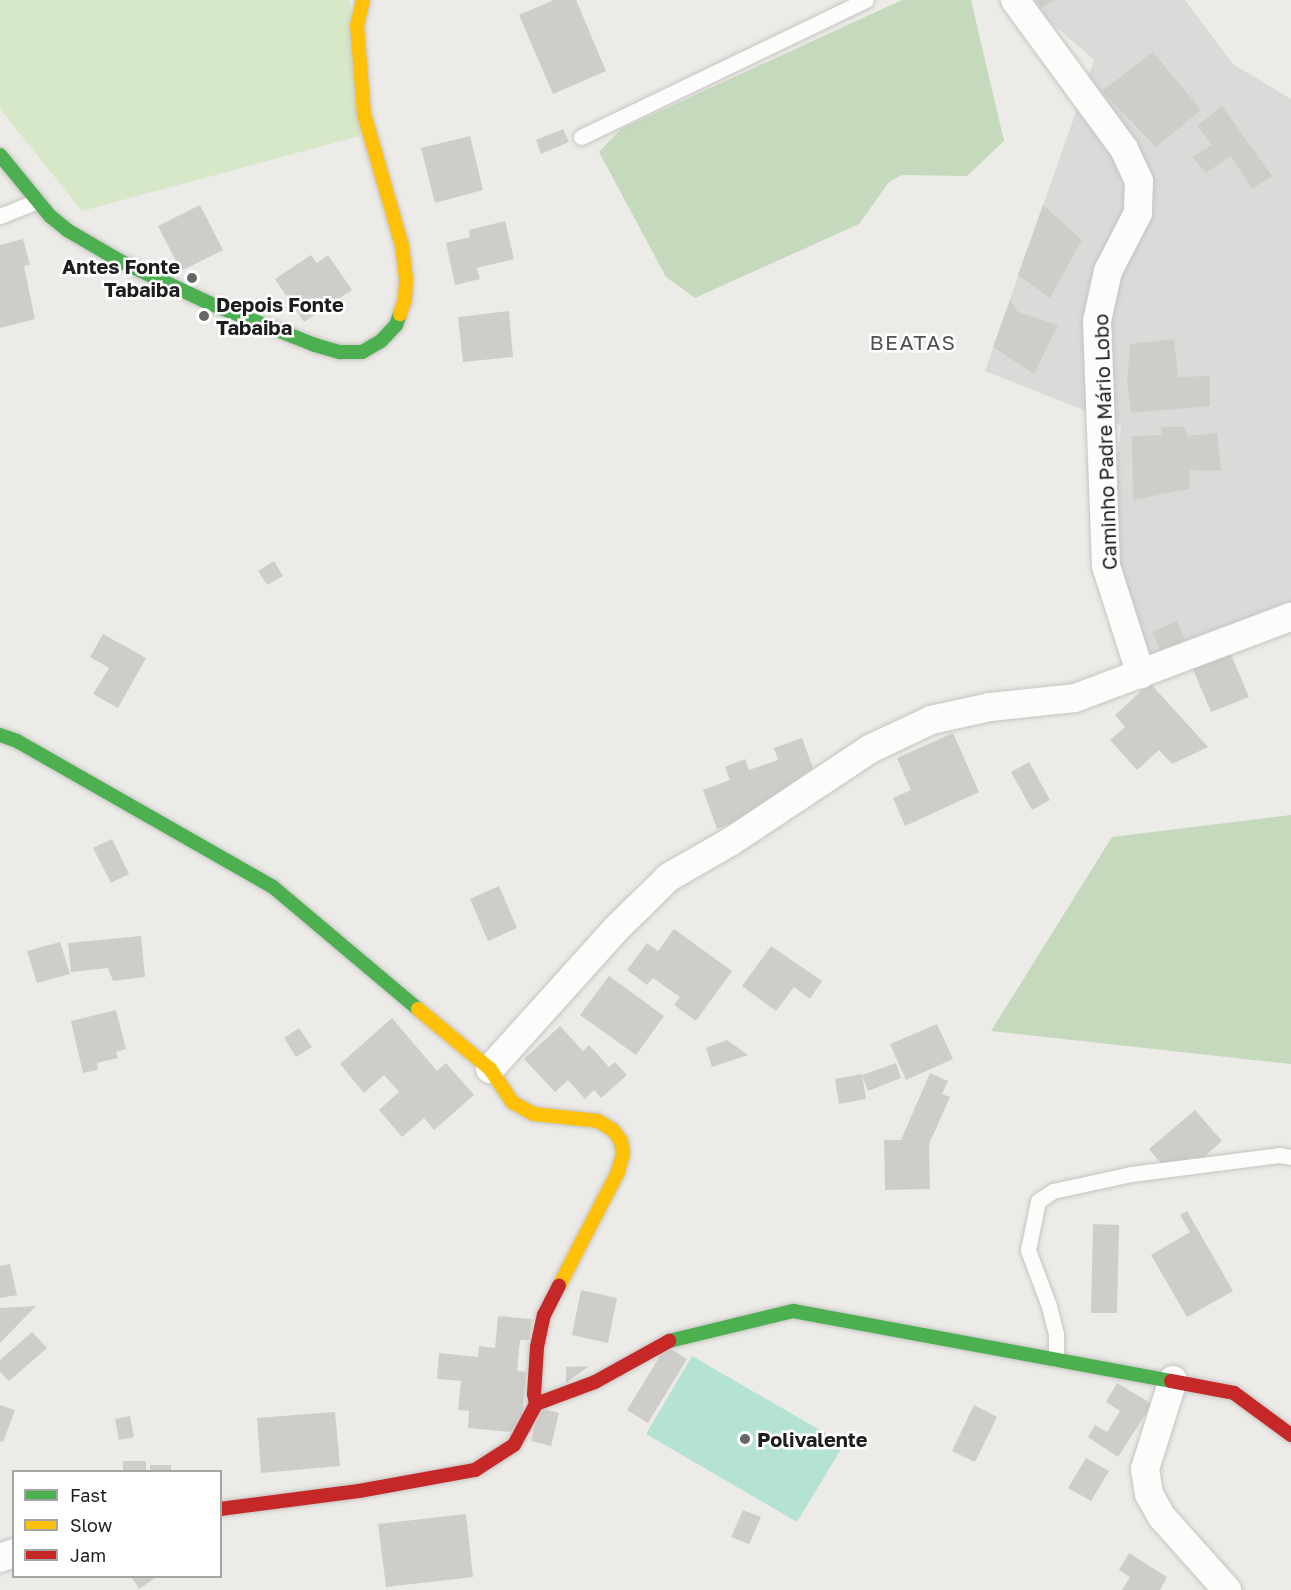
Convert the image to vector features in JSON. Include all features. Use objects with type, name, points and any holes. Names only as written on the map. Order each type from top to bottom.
[{"type":"street","points":[[0,155],[37,201],[67,230],[122,262],[209,303],[315,345],[340,352],[362,351],[381,341],[396,325],[405,299],[406,280],[402,246],[364,114],[357,25],[363,0]]},
{"type":"street","name":"Caminho Padre Mário Lobo","points":[[1015,0],[1124,149],[1139,181],[1138,213],[1108,271],[1097,321],[1106,566],[1141,675]]},
{"type":"street","points":[[490,1069],[616,929],[669,877],[730,842],[870,748],[931,720],[990,707],[1075,698],[1291,617]]},
{"type":"street","points":[[0,735],[17,741],[273,887],[490,1069],[512,1102],[534,1114],[598,1121],[613,1130],[622,1148],[618,1172],[544,1315],[537,1347],[534,1394],[536,1404],[514,1445],[496,1460],[475,1470],[359,1491],[222,1509]]},
{"type":"street","points":[[536,1404],[595,1382],[664,1343],[700,1332],[793,1311],[1234,1393],[1291,1435]]},
{"type":"street","points":[[1173,1380],[1145,1469],[1149,1494],[1162,1517],[1227,1590]]},
{"type":"lane","points":[[581,137],[866,0]]},
{"type":"lane","points":[[0,216],[37,201]]},
{"type":"lane","points":[[1056,1359],[1056,1334],[1050,1306],[1028,1250],[1038,1201],[1053,1191],[1131,1174],[1279,1155],[1291,1157]]},
{"type":"shaded area","points":[[1025,0],[1185,0],[1233,64],[1291,99],[1291,618],[1144,676],[1104,596],[1121,425],[985,371],[1094,60]]},
{"type":"green space","points":[[0,0],[350,0],[360,136],[82,211],[0,109]]},
{"type":"green space","points":[[902,0],[971,0],[1004,141],[967,176],[902,175],[889,182],[859,224],[695,298],[666,277],[599,152],[621,129]]},
{"type":"green space","points":[[1291,815],[1291,1064],[991,1031],[1112,837]]},
{"type":"green space","name":"Polivalente","points":[[692,1356],[844,1444],[797,1522],[646,1434]]},
{"type":"building","points":[[554,0],[576,0],[606,71],[553,94],[519,15]]},
{"type":"building","points":[[1037,0],[1055,0],[1041,8]]},
{"type":"building","points":[[1153,52],[1201,110],[1156,147],[1102,91]]},
{"type":"building","points":[[1222,106],[1272,176],[1252,189],[1231,156],[1206,173],[1192,157],[1212,145],[1197,126]]},
{"type":"building","points":[[563,129],[569,142],[541,154],[536,140]]},
{"type":"building","points":[[470,136],[483,190],[435,203],[421,148]]},
{"type":"building","points":[[200,205],[223,250],[181,271],[158,226]]},
{"type":"building","points":[[1043,205],[1082,240],[1050,298],[1018,275]]},
{"type":"building","points":[[505,221],[514,259],[477,268],[480,279],[455,285],[446,243],[470,237],[469,230]]},
{"type":"building","points":[[23,239],[30,265],[24,266],[35,319],[0,328],[0,245]]},
{"type":"building","points":[[311,255],[317,263],[328,255],[352,290],[304,322],[275,279]]},
{"type":"building","points":[[1010,300],[1018,312],[1058,325],[1034,374],[993,347]]},
{"type":"building","points":[[509,311],[513,357],[463,362],[458,317]]},
{"type":"building","points":[[1174,339],[1178,377],[1210,376],[1210,406],[1131,413],[1127,382],[1130,344]]},
{"type":"building","points":[[1162,427],[1184,427],[1188,436],[1217,433],[1221,471],[1190,470],[1189,489],[1133,500],[1132,436],[1161,435]]},
{"type":"building","points":[[274,561],[283,576],[267,585],[258,571]]},
{"type":"building","points":[[1177,621],[1185,640],[1160,650],[1152,632]]},
{"type":"building","points":[[103,634],[146,658],[118,708],[93,694],[109,668],[90,657]]},
{"type":"building","points":[[1230,652],[1249,697],[1211,712],[1192,667]]},
{"type":"building","points":[[1150,683],[1208,747],[1172,764],[1159,750],[1137,770],[1110,740],[1125,727],[1115,715]]},
{"type":"building","points":[[953,733],[979,792],[905,826],[893,798],[911,790],[897,758]]},
{"type":"building","points":[[802,738],[813,768],[738,821],[717,829],[703,790],[730,780],[725,767],[745,759],[749,770],[778,760],[774,748]]},
{"type":"building","points":[[1029,762],[1050,800],[1032,810],[1011,772]]},
{"type":"building","points":[[112,839],[129,874],[111,883],[93,848]]},
{"type":"building","points":[[499,886],[517,928],[488,941],[470,899]]},
{"type":"building","points":[[674,929],[732,971],[696,1021],[674,1005],[680,997],[653,978],[647,985],[627,970],[647,943],[658,951]]},
{"type":"building","points":[[141,936],[145,977],[113,981],[108,968],[71,972],[68,943]]},
{"type":"building","points":[[60,942],[70,974],[37,983],[27,951]]},
{"type":"building","points":[[771,946],[822,981],[810,999],[794,987],[776,1011],[742,986]]},
{"type":"building","points":[[609,976],[664,1016],[636,1055],[580,1015]]},
{"type":"building","points":[[116,1010],[126,1049],[116,1052],[118,1058],[97,1063],[98,1070],[83,1073],[71,1021]]},
{"type":"building","points":[[392,1018],[437,1071],[446,1063],[474,1095],[434,1130],[424,1118],[402,1137],[379,1110],[399,1092],[384,1075],[364,1093],[340,1064]]},
{"type":"building","points":[[937,1024],[953,1059],[906,1080],[890,1044]]},
{"type":"building","points":[[560,1026],[583,1051],[589,1045],[609,1067],[615,1062],[627,1075],[601,1098],[594,1090],[585,1099],[568,1080],[555,1092],[524,1059]]},
{"type":"building","points":[[299,1028],[312,1047],[296,1057],[284,1038]]},
{"type":"building","points":[[727,1040],[748,1055],[712,1067],[706,1048]]},
{"type":"building","points":[[896,1063],[901,1078],[868,1091],[862,1075]]},
{"type":"building","points":[[930,1073],[948,1081],[942,1094],[950,1097],[929,1144],[930,1189],[885,1190],[884,1140],[901,1140]]},
{"type":"building","points":[[862,1074],[866,1099],[839,1104],[835,1079]]},
{"type":"building","points":[[1195,1110],[1222,1141],[1196,1164],[1191,1157],[1170,1174],[1149,1149]]},
{"type":"building","points":[[1187,1211],[1233,1291],[1187,1317],[1151,1255],[1190,1232],[1180,1215]]},
{"type":"building","points":[[1093,1224],[1119,1225],[1117,1313],[1091,1313]]},
{"type":"building","points":[[10,1264],[17,1295],[0,1298],[0,1266]]},
{"type":"building","points":[[581,1290],[617,1298],[608,1343],[572,1335]]},
{"type":"building","points":[[36,1306],[0,1343],[0,1308]]},
{"type":"building","points":[[498,1316],[532,1319],[529,1340],[520,1340],[517,1371],[526,1372],[522,1419],[510,1432],[468,1428],[469,1411],[458,1410],[461,1381],[437,1379],[439,1353],[478,1357],[479,1346],[495,1348]]},
{"type":"building","points":[[32,1332],[47,1348],[9,1381],[0,1372],[0,1360]]},
{"type":"building","points":[[666,1346],[687,1359],[648,1423],[627,1410]]},
{"type":"building","points":[[589,1366],[566,1383],[566,1367]]},
{"type":"building","points":[[1117,1383],[1152,1404],[1118,1457],[1088,1437],[1095,1425],[1107,1432],[1120,1411],[1106,1402]]},
{"type":"building","points":[[0,1405],[15,1410],[3,1442],[0,1441]]},
{"type":"building","points":[[974,1405],[997,1417],[975,1462],[952,1451]]},
{"type":"building","points":[[539,1408],[559,1413],[551,1446],[531,1441]]},
{"type":"building","points":[[335,1412],[340,1466],[261,1473],[257,1418]]},
{"type":"building","points":[[130,1416],[134,1437],[119,1440],[115,1419]]},
{"type":"building","points":[[1086,1458],[1109,1471],[1091,1501],[1068,1488]]},
{"type":"building","points":[[123,1461],[146,1461],[146,1470],[123,1470]]},
{"type":"building","points":[[150,1465],[171,1465],[171,1470],[150,1470]]},
{"type":"building","points":[[743,1510],[761,1517],[749,1544],[731,1537]]},
{"type":"building","points":[[466,1514],[473,1577],[386,1587],[378,1524]]},
{"type":"building","points":[[1129,1553],[1167,1577],[1160,1590],[1122,1590],[1130,1577],[1119,1570]]},
{"type":"building","points":[[132,1578],[155,1578],[139,1589]]},
{"type":"traffic: fast","points":[[0,155],[50,216],[67,230],[122,262],[209,303],[315,345],[340,352],[362,352],[381,341],[396,325],[400,314]]},
{"type":"traffic: fast","points":[[0,735],[17,741],[273,887],[418,1009]]},
{"type":"traffic: fast","points":[[669,1341],[793,1311],[1171,1381]]},
{"type":"traffic: slow","points":[[363,0],[357,25],[364,114],[402,246],[406,280],[405,299],[400,314]]},
{"type":"traffic: slow","points":[[418,1009],[490,1069],[512,1102],[534,1114],[598,1121],[613,1130],[621,1141],[623,1154],[618,1172],[559,1286]]},
{"type":"traffic: jam","points":[[536,1404],[534,1394],[537,1347],[544,1315],[559,1286]]},
{"type":"traffic: jam","points":[[222,1509],[359,1491],[475,1470],[514,1445],[536,1404],[595,1382],[669,1341]]},
{"type":"traffic: jam","points":[[1171,1381],[1234,1393],[1291,1435]]},
{"type":"place","name":"Antes Fonte Tabaiba","points":[[192,278]]},
{"type":"place","name":"Depois Fonte Tabaiba","points":[[204,316]]},
{"type":"place","name":"Polivalente","points":[[745,1439]]},
{"type":"district","name":"BEATAS","points":[[913,342]]}]
